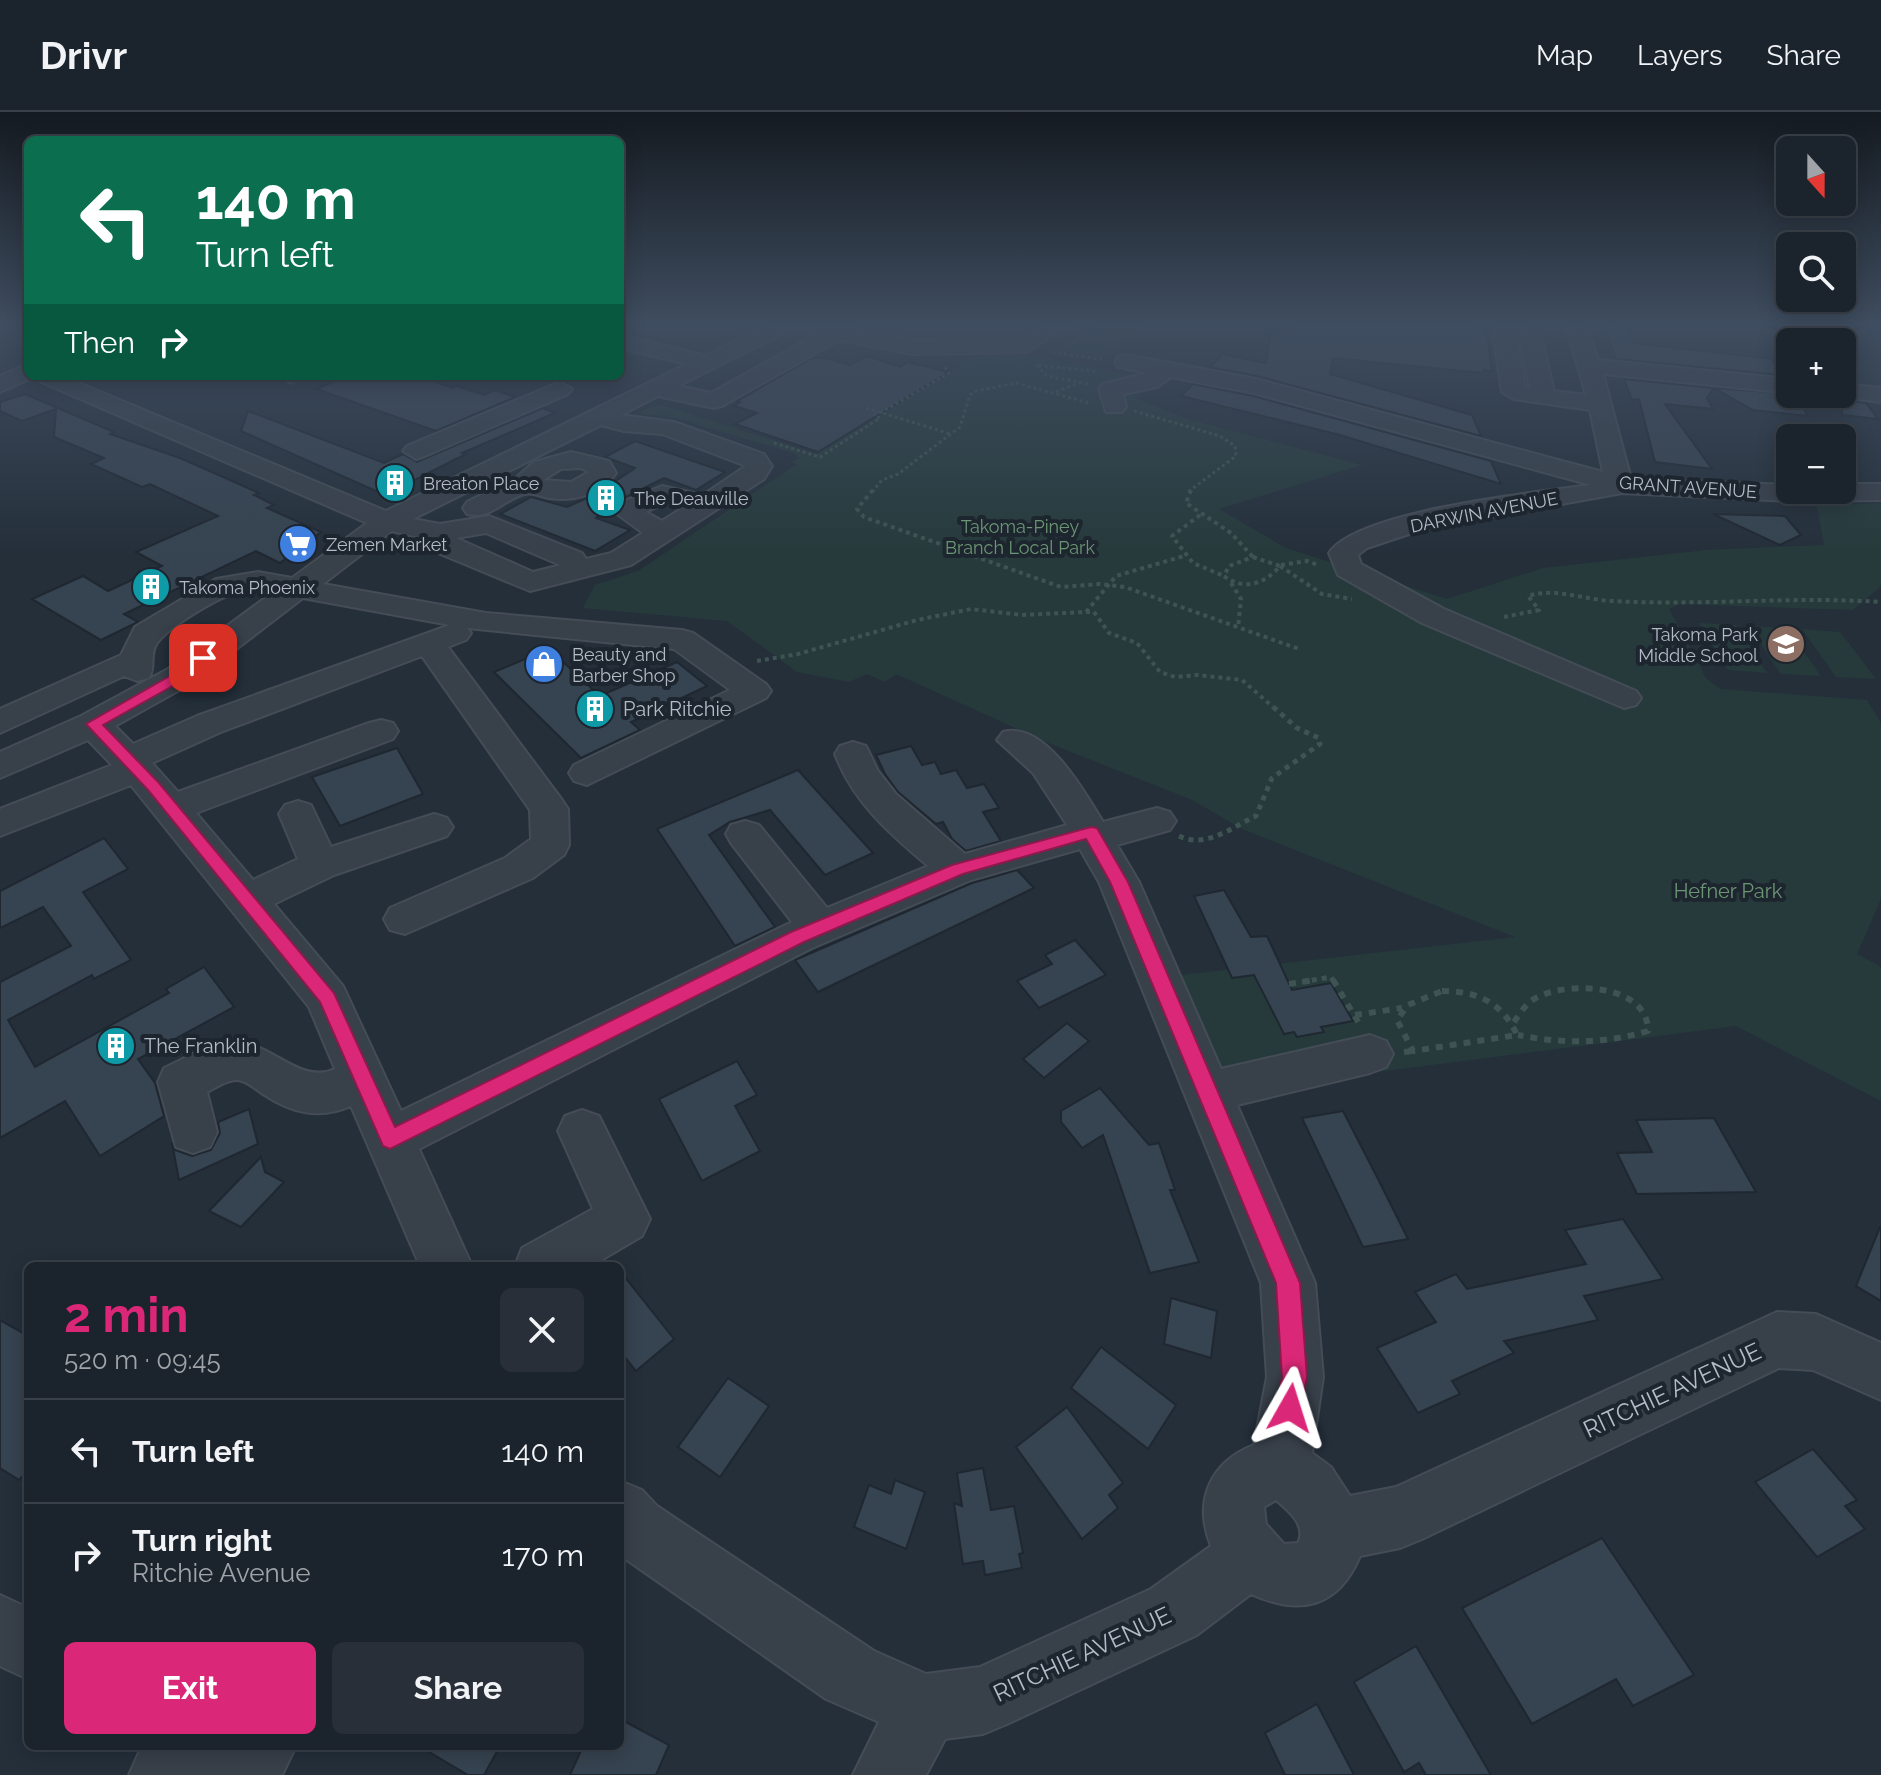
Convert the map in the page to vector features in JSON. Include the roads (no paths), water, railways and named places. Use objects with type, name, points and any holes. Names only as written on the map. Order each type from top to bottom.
[{"type":"street","points":[[98,400],[386,522],[439,532],[489,524],[572,559],[578,570],[621,559],[755,473],[759,466],[755,459],[665,427],[624,424],[584,400]]},
{"type":"street","points":[[416,451],[447,438],[602,400]]},
{"type":"street","points":[[707,400],[717,400]]},
{"type":"street","name":"GRANT AVENUE","points":[[1307,400],[1619,485],[1807,494],[1881,492]]},
{"type":"street","points":[[1565,400],[1600,404]]},
{"type":"street","points":[[1599,400],[1619,485]]},
{"type":"street","points":[[714,401],[717,407],[746,416]]},
{"type":"street","points":[[0,766],[93,724],[169,682],[386,522],[507,463],[590,402]]},
{"type":"street","points":[[447,438],[507,463]]},
{"type":"street","points":[[439,532],[525,483]]},
{"type":"street","name":"DARWIN AVENUE","points":[[1619,485],[1611,490],[1449,516],[1350,545],[1343,553],[1348,569],[1442,620],[1624,698]]},
{"type":"street","points":[[664,531],[643,523],[631,514],[632,508],[662,494],[708,504]]},
{"type":"street","points":[[169,682],[129,668],[103,654],[146,634],[177,612],[227,585],[258,581],[486,622],[682,640],[754,691],[587,773]]},
{"type":"street","points":[[0,823],[132,764],[209,724],[486,622]]},
{"type":"street","points":[[405,919],[519,868],[550,845],[551,812],[486,718],[428,643]]},
{"type":"street","points":[[0,722],[129,668]]},
{"type":"street","points":[[93,724],[171,808],[327,998],[444,1262]]},
{"type":"street","points":[[171,808],[381,731]]},
{"type":"street","points":[[1015,740],[1046,765],[1119,882],[1288,1283],[1295,1377],[1280,1469]]},
{"type":"street","points":[[853,754],[858,772],[880,799],[958,870]]},
{"type":"street","points":[[298,814],[320,865]]},
{"type":"street","points":[[390,1140],[820,928],[958,870],[1157,821]]},
{"type":"street","points":[[247,900],[320,865],[434,827]]},
{"type":"street","points":[[745,834],[820,928]]},
{"type":"street","points":[[1208,1093],[1379,1040]]},
{"type":"street","points":[[193,1132],[181,1082],[228,1061],[251,1062],[299,1093],[331,1093],[363,1078]]},
{"type":"street","points":[[548,1262],[624,1219],[582,1131]]},
{"type":"street","name":"RITCHIE AVENUE","points":[[1332,1530],[1400,1517],[1777,1340],[1816,1342],[1881,1372]]},
{"type":"street","points":[[1280,1469],[1295,1474],[1320,1497],[1332,1530],[1330,1547],[1323,1561],[1312,1572],[1297,1577],[1280,1576],[1250,1556],[1237,1536],[1233,1515],[1235,1494],[1245,1479],[1261,1470],[1280,1469]]},
{"type":"street","points":[[624,1516],[635,1528],[850,1675],[925,1708],[888,1775]]},
{"type":"street","name":"RITCHIE AVENUE","points":[[925,1708],[983,1700],[1174,1612],[1250,1556]]},
{"type":"street","points":[[0,1628],[24,1643]]},
{"type":"street","points":[[164,1775],[183,1750]]},
{"type":"street","points":[[193,1750],[238,1775],[258,1750]]},
{"type":"place","name":"Breaton Place","points":[[395,483]]},
{"type":"place","name":"The Deauville","points":[[606,498]]},
{"type":"place","name":"Zemen Market","points":[[298,544]]},
{"type":"place","name":"Takoma Phoenix","points":[[151,587]]},
{"type":"place","name":"Takoma Park Middle School","points":[[1786,644]]},
{"type":"place","name":"Beauty and Barber Shop","points":[[544,664]]},
{"type":"place","name":"Park Ritchie","points":[[595,709]]},
{"type":"place","name":"The Franklin","points":[[116,1046]]},
{"type":"park label","name":"Takoma-Piney Branch Local Park","points":[[1020,536]]},
{"type":"park label","name":"Hefner Park","points":[[1728,891]]}]
